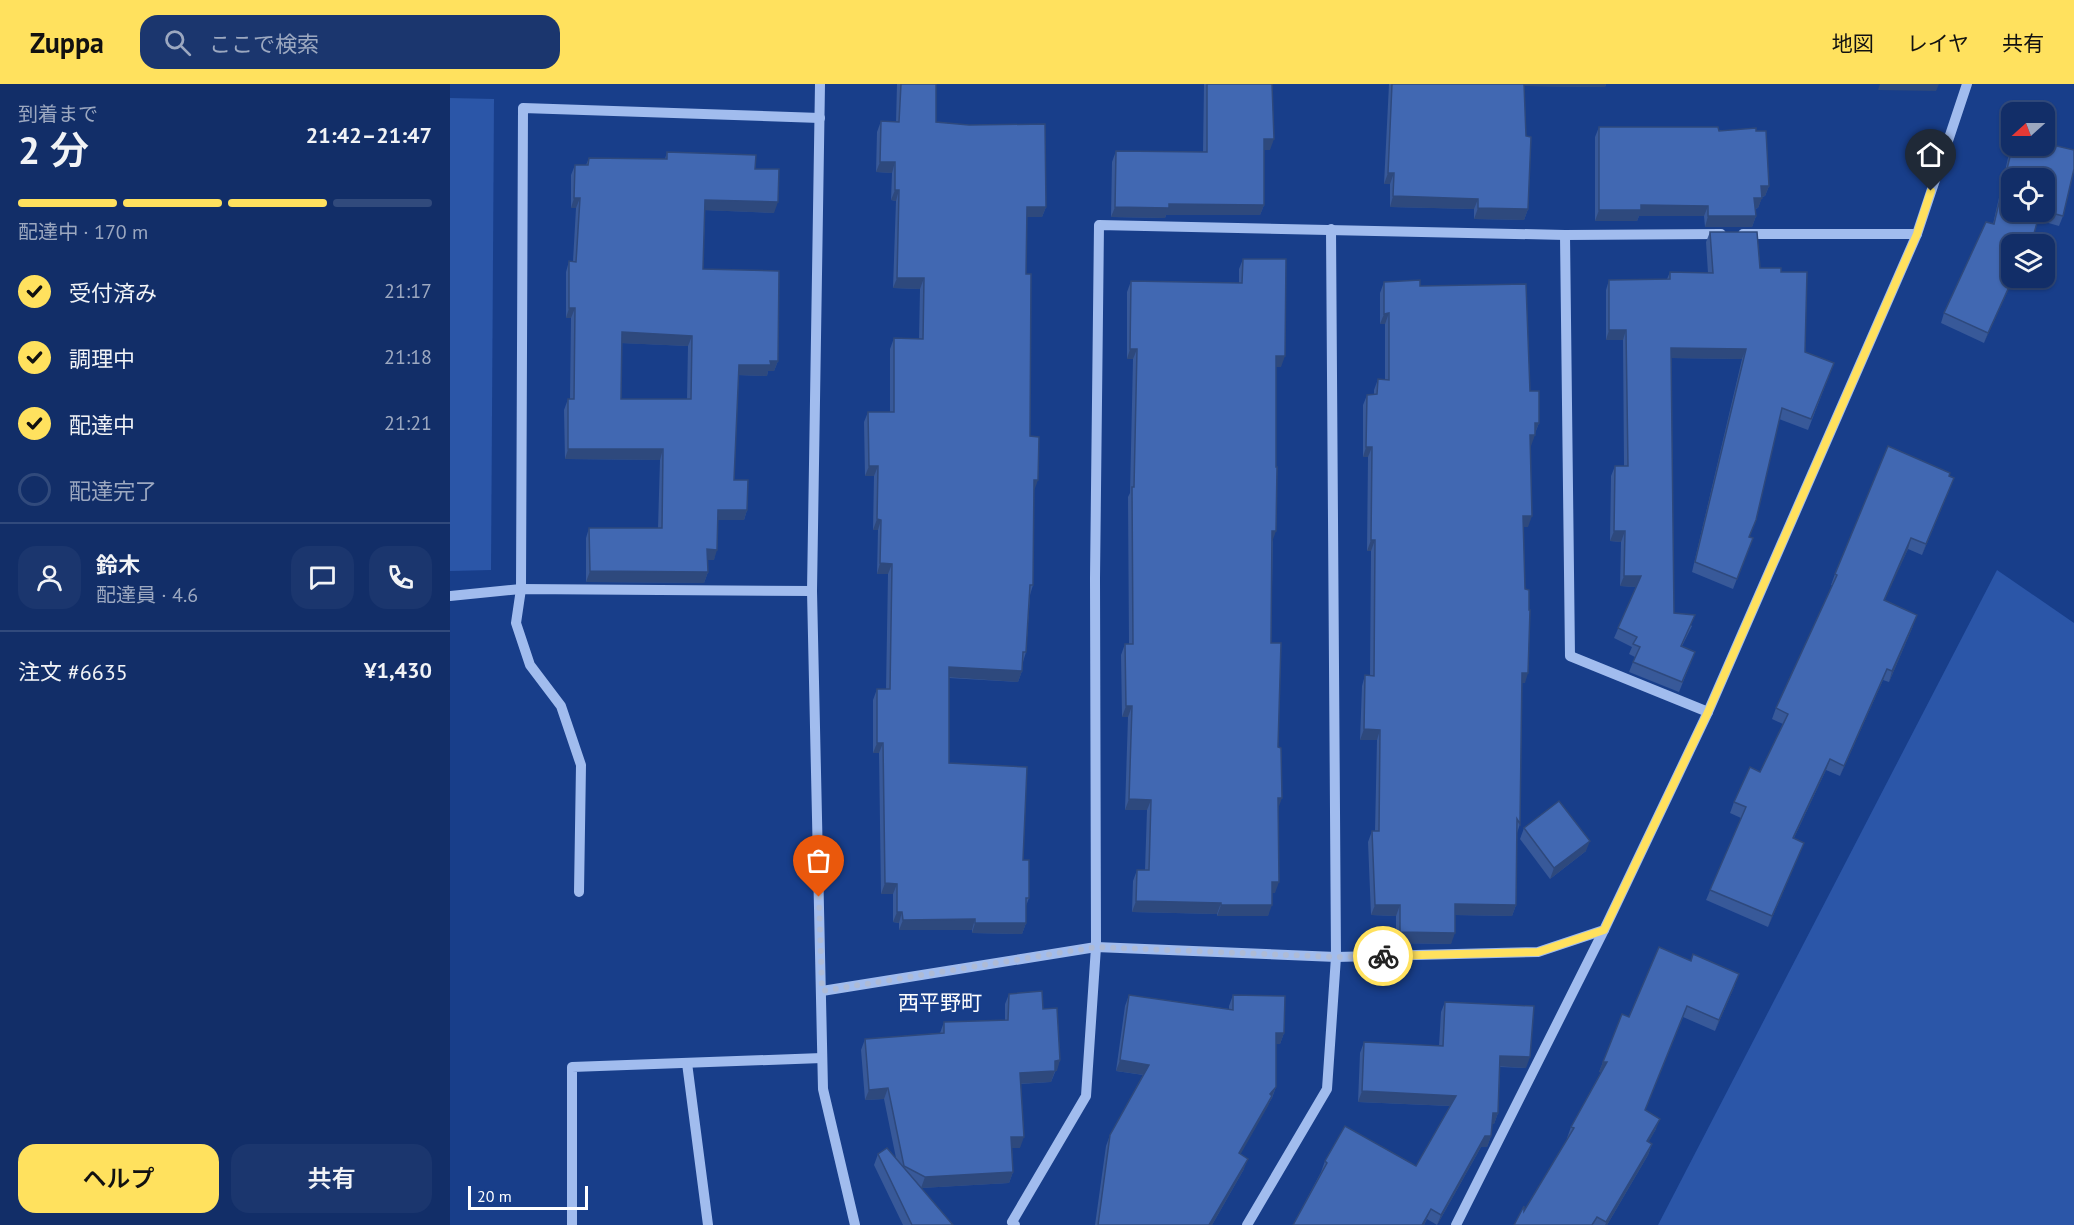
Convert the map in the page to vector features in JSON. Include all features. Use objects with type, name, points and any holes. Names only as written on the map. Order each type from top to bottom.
[{"type":"street","points":[[820,84],[812,591],[822,1058],[823,1089],[855,1225]]},
{"type":"street","points":[[1456,1225],[1604,930],[1708,712],[1917,234],[1967,84]]},
{"type":"street","points":[[579,892],[581,765],[561,706],[530,665],[516,623],[521,589],[523,108],[820,118]]},
{"type":"street","points":[[1015,1225],[1012,1221],[1086,1096],[1096,947],[1095,579],[1099,225],[1565,235],[1917,234]]},
{"type":"street","points":[[1247,1225],[1327,1089],[1336,957],[1331,229]]},
{"type":"street","points":[[1565,235],[1570,656],[1708,712]]},
{"type":"street","points":[[450,596],[521,589],[812,591]]},
{"type":"street","points":[[822,991],[1096,947],[1336,957],[1538,952],[1604,930]]},
{"type":"street","points":[[572,1225],[572,1067],[822,1058]]},
{"type":"street","points":[[687,1063],[708,1225]]},
{"type":"shaded area","points":[[450,98],[494,99],[491,570],[450,571]]},
{"type":"shaded area","points":[[1997,570],[2074,623],[2074,1225],[1658,1225]]},
{"type":"building","points":[[901,84],[936,84],[936,122],[969,125],[1045,124],[1046,207],[1027,207],[1026,274],[1031,274],[1030,436],[1039,437],[1038,480],[1034,480],[1033,585],[1030,585],[1026,652],[1023,652],[1022,671],[949,667],[949,763],[1027,767],[1023,860],[1029,860],[1029,898],[1026,898],[1026,923],[975,923],[975,919],[903,920],[902,912],[897,912],[897,884],[885,883],[883,743],[877,743],[877,689],[890,689],[892,564],[880,563],[881,520],[877,519],[878,466],[869,466],[868,412],[894,412],[894,338],[923,339],[924,278],[897,278],[899,190],[895,190],[895,162],[880,162],[881,121],[899,122]]},
{"type":"building","points":[[1207,84],[1272,84],[1274,139],[1264,139],[1264,205],[1169,204],[1169,208],[1115,207],[1116,151],[1207,152]]},
{"type":"building","points":[[1392,84],[1524,84],[1526,136],[1531,137],[1528,209],[1478,208],[1478,199],[1393,196],[1394,173],[1388,173]]},
{"type":"building","points":[[1599,127],[1718,127],[1719,131],[1756,128],[1756,131],[1766,131],[1769,186],[1761,186],[1762,198],[1754,198],[1756,216],[1708,216],[1708,206],[1641,205],[1641,210],[1599,210]]},
{"type":"building","points":[[2055,146],[2074,150],[2074,169],[2063,216],[2055,214],[2055,168],[2007,168],[2010,156],[2055,156]]},
{"type":"building","points":[[667,152],[756,155],[755,169],[779,169],[778,202],[705,200],[703,269],[779,271],[778,361],[770,361],[771,365],[739,365],[734,480],[748,480],[747,510],[718,510],[717,550],[707,549],[708,572],[590,571],[589,528],[662,528],[663,449],[568,449],[568,399],[574,399],[575,308],[569,308],[569,261],[576,262],[580,198],[574,198],[575,165],[588,165],[589,158],[667,159]],"holes":[[[622,332],[692,336],[691,399],[621,399]]]},
{"type":"building","points":[[2001,194],[2001,222],[2037,222],[2034,234],[2001,234],[2001,288],[2008,288],[1988,333],[1944,313],[1986,222],[1994,224]]},
{"type":"building","points":[[1710,232],[1757,232],[1760,268],[1781,268],[1781,272],[1807,272],[1805,352],[1834,363],[1811,419],[1782,408],[1756,520],[1749,537],[1753,538],[1737,579],[1695,562],[1746,349],[1671,348],[1674,613],[1695,615],[1681,646],[1695,652],[1682,682],[1633,662],[1640,647],[1633,644],[1637,637],[1618,628],[1641,576],[1624,576],[1625,531],[1614,531],[1615,466],[1628,466],[1626,330],[1609,330],[1609,280],[1670,279],[1670,272],[1713,273]]},
{"type":"building","points":[[1243,259],[1286,259],[1285,356],[1276,356],[1276,531],[1272,531],[1271,643],[1281,643],[1278,747],[1281,748],[1282,798],[1278,798],[1279,882],[1272,882],[1272,905],[1136,901],[1137,870],[1149,870],[1151,800],[1129,799],[1132,706],[1126,706],[1125,644],[1133,644],[1132,487],[1134,487],[1137,349],[1130,349],[1131,281],[1242,283]]},
{"type":"building","points":[[1420,280],[1420,286],[1526,284],[1530,391],[1539,391],[1539,423],[1535,423],[1535,435],[1530,435],[1532,516],[1523,516],[1525,589],[1529,590],[1530,610],[1528,673],[1522,673],[1520,824],[1517,819],[1516,905],[1455,904],[1455,933],[1400,932],[1400,905],[1375,905],[1372,831],[1379,831],[1380,730],[1364,729],[1365,675],[1374,676],[1375,540],[1371,540],[1372,447],[1366,447],[1367,395],[1377,394],[1378,379],[1389,380],[1389,313],[1384,314],[1384,282]]},
{"type":"building","points":[[1888,446],[1950,473],[1949,476],[1954,478],[1926,544],[1911,538],[1884,600],[1917,615],[1892,671],[1887,669],[1844,766],[1830,759],[1793,838],[1804,843],[1772,916],[1710,890],[1746,807],[1734,802],[1750,767],[1760,772],[1788,714],[1776,708],[1837,575],[1835,574]]},
{"type":"building","points":[[1559,801],[1590,841],[1554,868],[1524,828]]},
{"type":"building","points":[[1659,947],[1691,961],[1693,954],[1739,974],[1719,1020],[1687,1006],[1645,1110],[1660,1119],[1647,1141],[1652,1144],[1606,1222],[1597,1217],[1592,1225],[1514,1225],[1574,1128],[1571,1127],[1607,1062],[1603,1062],[1622,1014],[1629,1017]]},
{"type":"building","points":[[1042,991],[1043,1009],[1057,1008],[1060,1060],[1055,1061],[1055,1071],[1020,1073],[1024,1137],[1011,1137],[1013,1172],[925,1177],[904,1166],[888,1088],[869,1090],[865,1039],[944,1033],[944,1022],[1008,1020],[1009,994]]},
{"type":"building","points":[[1129,995],[1233,1010],[1233,995],[1285,996],[1284,1033],[1276,1033],[1276,1087],[1270,1094],[1272,1096],[1239,1153],[1248,1159],[1209,1225],[1098,1225],[1110,1135],[1149,1065],[1120,1060]]},
{"type":"building","points":[[1445,1002],[1534,1006],[1530,1057],[1500,1056],[1498,1113],[1493,1113],[1491,1136],[1485,1136],[1441,1215],[1431,1209],[1422,1225],[1293,1225],[1345,1126],[1416,1166],[1456,1096],[1362,1091],[1364,1042],[1443,1046]]},
{"type":"building","points":[[887,1148],[953,1225],[912,1225],[878,1154]]},
{"type":"way so far","points":[[819,897],[822,991],[1096,947],[1336,957],[1383,956]]},
{"type":"district","name":"西平野町","points":[[940,1002]]},
{"type":"route","points":[[1383,956],[1538,952],[1604,930],[1708,712],[1917,234],[1931,191]]}]
